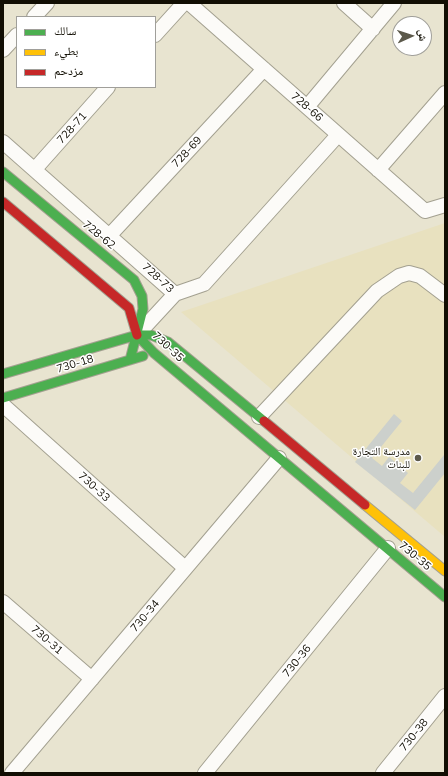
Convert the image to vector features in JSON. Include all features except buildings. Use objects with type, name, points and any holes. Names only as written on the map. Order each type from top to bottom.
[{"type":"street","points":[[35,16],[47,3]]},
{"type":"street","points":[[156,34],[184,3]]},
{"type":"street","name":"728-66","points":[[189,3],[425,211],[445,205]]},
{"type":"street","points":[[344,3],[373,29]]},
{"type":"street","points":[[307,107],[394,3]]},
{"type":"street","points":[[3,50],[16,36]]},
{"type":"street","name":"728-69","points":[[110,235],[264,69]]},
{"type":"street","name":"728-71","points":[[35,169],[107,88]]},
{"type":"street","points":[[378,170],[445,93]]},
{"type":"street","name":"728-73","points":[[3,142],[176,294],[204,284],[338,135]]},
{"type":"street","name":"728-62","points":[[3,172],[134,280],[142,296],[143,309],[130,360]]},
{"type":"street","name":"728-62","points":[[3,202],[129,308],[133,317],[137,335]]},
{"type":"street","points":[[259,417],[377,291],[399,276],[410,273],[420,276],[445,295]]},
{"type":"street","points":[[137,335],[176,294]]},
{"type":"street","name":"730-35","points":[[137,335],[154,353],[445,597]]},
{"type":"street","name":"730-35","points":[[137,335],[151,335],[168,342],[445,571]]},
{"type":"street","name":"730-18","points":[[3,374],[137,335]]},
{"type":"street","name":"730-18","points":[[3,398],[154,353]]},
{"type":"street","name":"730-33","points":[[3,405],[186,568]]},
{"type":"street","name":"730-34","points":[[12,773],[279,458]]},
{"type":"street","name":"730-36","points":[[206,773],[388,548]]},
{"type":"street","name":"730-31","points":[[3,602],[92,679]]},
{"type":"street","name":"730-38","points":[[383,773],[445,696]]},
{"type":"shaded area","points":[[445,223],[445,537],[181,312]]},
{"type":"traffic: fast","points":[[3,172],[134,280],[142,296],[143,309],[130,360]]},
{"type":"traffic: fast","points":[[137,335],[154,353],[445,597]]},
{"type":"traffic: fast","points":[[3,374],[137,335],[151,335],[168,342],[264,421]]},
{"type":"traffic: fast","points":[[3,398],[143,356]]},
{"type":"traffic: slow","points":[[365,505],[445,571]]},
{"type":"traffic: jam","points":[[3,202],[129,308],[137,335]]},
{"type":"traffic: jam","points":[[264,421],[365,505]]},
{"type":"place","name":"مدرسة التجارة للبنات","points":[[418,458]]}]
